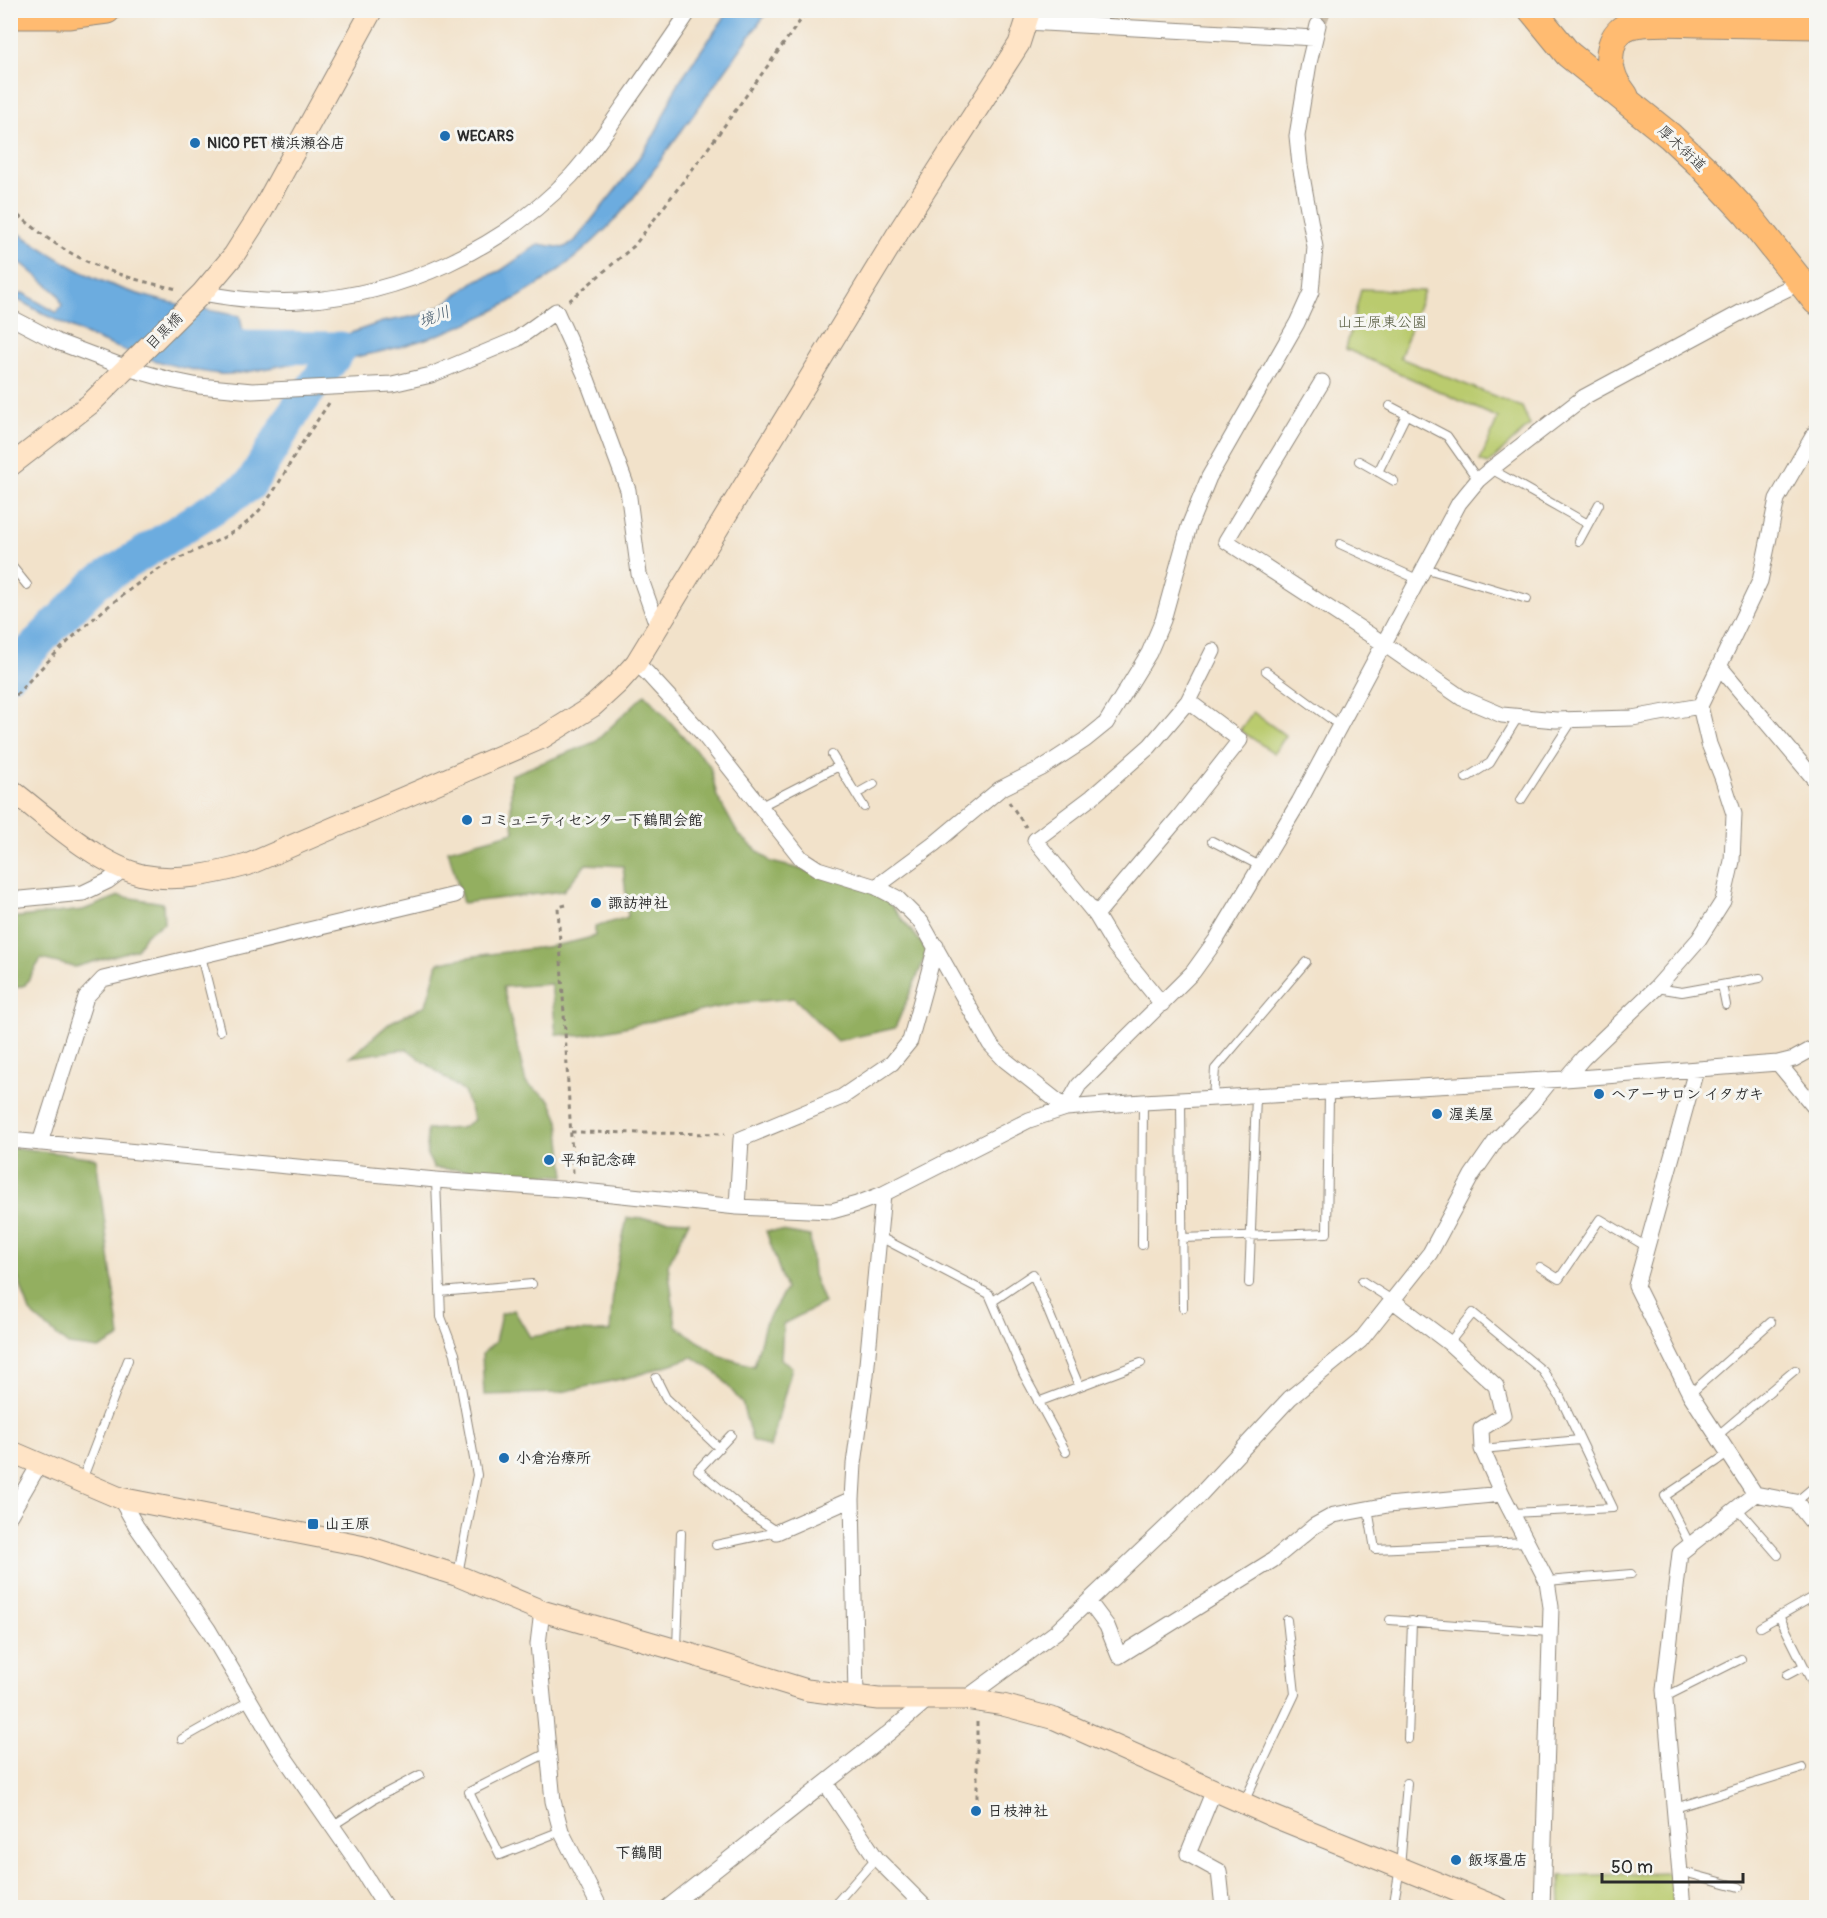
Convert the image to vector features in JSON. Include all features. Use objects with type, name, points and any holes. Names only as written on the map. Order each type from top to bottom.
[{"type":"highway","points":[[10,15],[68,15],[107,10]]},
{"type":"highway","name":"厚木街道","points":[[1532,10],[1568,54],[1670,136],[1712,176],[1747,214],[1809,291]]},
{"type":"highway","points":[[1629,102],[1613,78],[1610,52],[1613,41],[1621,30],[1630,25],[1671,16],[1816,25]]},
{"type":"street","name":"目黒橋","points":[[10,466],[90,404],[199,296],[234,255],[262,211],[372,10]]},
{"type":"street","points":[[199,296],[301,301],[372,289],[415,277],[457,261],[494,239],[534,210],[571,176],[601,139],[690,10]]},
{"type":"street","points":[[10,789],[98,856],[124,869],[143,875],[196,876],[247,865],[542,738],[592,706],[636,663],[901,228],[1019,44],[1028,16],[1316,32],[1297,136],[1315,247],[1311,292],[1297,323],[1209,477],[1189,526],[1163,620],[1149,653],[1106,723],[1085,740],[1042,768],[1000,789],[876,887]]},
{"type":"street","points":[[1066,1108],[1079,1086],[1193,972],[1216,940],[1299,802],[1459,503],[1478,480],[1584,398],[1764,300],[1809,291]]},
{"type":"street","points":[[10,317],[58,342],[170,380],[199,386],[252,391],[392,384],[431,375],[517,339],[556,311],[587,379],[628,490],[639,574],[658,627]]},
{"type":"street","points":[[1322,382],[1306,398],[1226,542],[1384,644],[1462,698],[1502,715],[1556,720],[1632,718],[1700,706]]},
{"type":"street","points":[[971,1700],[1056,1632],[1089,1602],[1197,1498],[1290,1398],[1360,1341],[1430,1253],[1472,1174],[1497,1139],[1656,988],[1699,939],[1723,901],[1732,861],[1734,814],[1709,744],[1700,706],[1760,581],[1777,499],[1816,431]]},
{"type":"street","points":[[1162,1004],[1114,945],[1096,915],[1035,840],[1092,797],[1150,746],[1188,702],[1213,651]]},
{"type":"street","points":[[636,663],[703,734],[801,858],[818,869],[876,887],[897,898],[921,922],[990,1044],[1005,1060],[1066,1108]]},
{"type":"street","points":[[1720,667],[1816,781]]},
{"type":"street","points":[[1096,915],[1180,816],[1240,740],[1188,702]]},
{"type":"street","points":[[10,900],[83,893],[108,881],[124,869]]},
{"type":"street","points":[[40,1143],[86,997],[103,979],[454,895]]},
{"type":"street","points":[[737,1207],[741,1139],[842,1096],[892,1062],[910,1041],[936,946]]},
{"type":"street","points":[[10,1140],[436,1180],[574,1190],[737,1207],[832,1211],[883,1194],[1029,1120],[1066,1108],[1696,1070],[1778,1063],[1794,1059],[1816,1047]]},
{"type":"street","points":[[1778,1063],[1816,1109]]},
{"type":"street","points":[[1696,1070],[1636,1286],[1690,1394],[1755,1494],[1796,1502],[1816,1527]]},
{"type":"street","points":[[856,1696],[852,1499],[883,1194]]},
{"type":"street","points":[[1392,1300],[1449,1343],[1496,1386],[1503,1415],[1481,1429],[1482,1449],[1502,1494],[1547,1581],[1551,1607],[1542,1908]]},
{"type":"street","points":[[10,1451],[120,1498],[365,1546],[457,1575],[542,1611],[807,1690],[856,1696],[971,1700],[1022,1709],[1055,1719],[1244,1804],[1400,1868],[1460,1896],[1499,1908]]},
{"type":"street","points":[[10,1515],[40,1463]]},
{"type":"street","points":[[1089,1602],[1107,1626],[1119,1656],[1273,1560],[1314,1526],[1334,1515],[1388,1505],[1502,1494]]},
{"type":"street","points":[[1683,1908],[1665,1697],[1680,1553],[1755,1494]]},
{"type":"street","points":[[120,1498],[136,1527],[208,1629],[278,1748],[386,1908]]},
{"type":"street","points":[[777,1532],[852,1499]]},
{"type":"street","points":[[542,1611],[538,1644],[553,1801],[561,1831],[600,1908]]},
{"type":"street","points":[[667,1908],[826,1784],[927,1700]]},
{"type":"street","points":[[826,1784],[876,1858],[926,1908]]},
{"type":"street","points":[[1214,1790],[1188,1854],[1219,1871],[1223,1908]]},
{"type":"lane","points":[[1390,406],[1447,436],[1478,480]]},
{"type":"lane","points":[[1378,472],[1406,415]]},
{"type":"lane","points":[[1359,461],[1394,481]]},
{"type":"lane","points":[[1491,469],[1588,524]]},
{"type":"lane","points":[[1579,541],[1599,504]]},
{"type":"lane","points":[[1340,544],[1421,573],[1527,599]]},
{"type":"lane","points":[[10,564],[27,585]]},
{"type":"lane","points":[[1266,671],[1339,724]]},
{"type":"lane","points":[[1466,778],[1490,763],[1518,717]]},
{"type":"lane","points":[[1521,800],[1572,720]]},
{"type":"lane","points":[[832,755],[864,807]]},
{"type":"lane","points":[[760,806],[839,766]]},
{"type":"lane","points":[[856,794],[874,784]]},
{"type":"lane","points":[[1212,841],[1260,866]]},
{"type":"lane","points":[[201,956],[220,1030]]},
{"type":"lane","points":[[1213,1098],[1215,1069],[1306,962]]},
{"type":"lane","points":[[1656,988],[1682,992],[1760,978]]},
{"type":"lane","points":[[1722,985],[1726,1005]]},
{"type":"lane","points":[[1182,1238],[1327,1233],[1329,1093]]},
{"type":"lane","points":[[1249,1283],[1256,1096]]},
{"type":"lane","points":[[1181,1101],[1183,1308]]},
{"type":"lane","points":[[1142,1245],[1143,1102]]},
{"type":"lane","points":[[436,1180],[441,1317],[455,1354],[477,1475],[457,1575]]},
{"type":"lane","points":[[1540,1267],[1559,1279],[1600,1219],[1647,1247]]},
{"type":"lane","points":[[880,1237],[989,1294],[1023,1374],[1066,1452]]},
{"type":"lane","points":[[993,1301],[1033,1274],[1079,1386]]},
{"type":"lane","points":[[1362,1281],[1392,1300]]},
{"type":"lane","points":[[440,1292],[532,1284]]},
{"type":"lane","points":[[1449,1343],[1473,1313],[1543,1371],[1560,1397],[1613,1508],[1512,1513]]},
{"type":"lane","points":[[1690,1394],[1771,1322]]},
{"type":"lane","points":[[81,1481],[128,1360]]},
{"type":"lane","points":[[1038,1402],[1141,1362]]},
{"type":"lane","points":[[1717,1437],[1795,1370]]},
{"type":"lane","points":[[656,1378],[666,1398],[719,1448]]},
{"type":"lane","points":[[731,1435],[698,1470],[747,1512],[777,1532]]},
{"type":"lane","points":[[1482,1449],[1580,1440]]},
{"type":"lane","points":[[1690,1545],[1665,1496],[1728,1454]]},
{"type":"lane","points":[[1796,1502],[1816,1485]]},
{"type":"lane","points":[[1737,1508],[1778,1555]]},
{"type":"lane","points":[[1368,1509],[1375,1550],[1526,1542]]},
{"type":"lane","points":[[716,1545],[777,1532]]},
{"type":"lane","points":[[677,1650],[681,1533]]},
{"type":"lane","points":[[1547,1581],[1631,1574]]},
{"type":"lane","points":[[1760,1627],[1816,1595]]},
{"type":"lane","points":[[1779,1616],[1813,1684]]},
{"type":"lane","points":[[1244,1804],[1295,1694],[1287,1620]]},
{"type":"lane","points":[[1390,1620],[1550,1632]]},
{"type":"lane","points":[[1408,1738],[1412,1621]]},
{"type":"lane","points":[[1665,1697],[1741,1659]]},
{"type":"lane","points":[[1787,1675],[1804,1666]]},
{"type":"lane","points":[[182,1739],[249,1701]]},
{"type":"lane","points":[[549,1752],[469,1792],[500,1855],[561,1831]]},
{"type":"lane","points":[[1675,1808],[1803,1768]]},
{"type":"lane","points":[[332,1826],[374,1799],[420,1775]]},
{"type":"lane","points":[[1393,1908],[1400,1868],[1407,1783]]},
{"type":"lane","points":[[832,1908],[876,1858]]},
{"type":"lane","points":[[1680,1872],[1739,1887]]},
{"type":"path","points":[[556,311],[634,246],[702,158],[808,10]]},
{"type":"path","points":[[10,211],[55,243],[94,266],[199,296]]},
{"type":"path","points":[[10,702],[71,638],[117,600],[162,567],[238,530],[256,514],[272,493],[333,387]]},
{"type":"path","points":[[1000,789],[1035,840]]},
{"type":"path","points":[[566,905],[558,907],[574,1190]]},
{"type":"path","points":[[571,1132],[720,1132],[741,1139]]},
{"type":"path","points":[[971,1700],[977,1798]]},
{"type":"green space","name":"山王原東公園","points":[[1361,289],[1424,291],[1400,358],[1522,407],[1530,425],[1488,464],[1480,461],[1498,418],[1346,349]]},
{"type":"green space","points":[[645,694],[710,766],[717,796],[738,834],[771,862],[876,887],[928,951],[895,1028],[837,1041],[794,998],[739,1003],[581,1036],[556,1034],[551,984],[503,987],[526,1083],[550,1100],[559,1121],[565,1176],[434,1168],[427,1155],[427,1130],[461,1128],[474,1120],[464,1092],[407,1049],[351,1057],[391,1022],[426,1005],[438,963],[576,941],[595,936],[595,927],[628,917],[623,866],[586,864],[563,891],[463,903],[448,850],[514,832],[511,775],[595,742]]},
{"type":"green space","points":[[1253,712],[1286,736],[1274,753],[1240,730]]},
{"type":"green space","points":[[119,896],[163,903],[164,923],[146,934],[137,949],[75,967],[41,959],[25,985],[11,989],[11,918],[83,910]]},
{"type":"green space","points":[[11,1147],[96,1158],[120,1337],[99,1349],[68,1345],[30,1312],[11,1258]]},
{"type":"green space","points":[[627,1218],[689,1221],[668,1265],[676,1326],[722,1357],[754,1366],[765,1324],[786,1289],[766,1231],[782,1231],[810,1236],[813,1275],[824,1303],[783,1324],[781,1359],[792,1367],[770,1448],[752,1440],[742,1403],[719,1375],[693,1357],[635,1376],[557,1393],[484,1395],[482,1354],[495,1342],[501,1314],[514,1310],[530,1337],[568,1331],[610,1332],[614,1279]]},
{"type":"green space","points":[[1672,1873],[1675,1907],[1561,1907],[1560,1876]]},
{"type":"water","points":[[729,11],[768,11],[624,209],[579,254],[551,276],[522,295],[459,327],[426,339],[356,357],[308,361],[248,372],[219,374],[165,363],[112,346],[13,297],[23,293],[57,313],[62,305],[58,294],[25,266],[18,261],[11,262],[10,228],[78,270],[118,288],[170,302],[240,316],[243,332],[256,353],[328,341],[382,322],[421,315],[443,305],[475,281],[500,271],[539,244],[563,248],[574,242],[625,178],[655,134],[678,83]]},
{"type":"waterway","name":"境川","points":[[210,343],[245,347],[335,348]]},
{"type":"waterway","points":[[10,673],[96,583],[250,485],[297,408],[341,348]]},
{"type":"tunnel","points":[[1318,25],[1324,10]]},
{"type":"place","name":"WECARS","points":[[445,136]]},
{"type":"place","name":"NICO PET 横浜瀬谷店","points":[[195,143]]},
{"type":"place","name":"コミュニティセンター下鶴間会館","points":[[467,820]]},
{"type":"place","name":"諏訪神社","points":[[596,903]]},
{"type":"place","name":"ヘアーサロン イタガキ","points":[[1599,1094]]},
{"type":"place","name":"渥美屋","points":[[1437,1114]]},
{"type":"place","name":"平和記念碑","points":[[549,1160]]},
{"type":"place","name":"小倉治療所","points":[[504,1458]]},
{"type":"place","name":"山王原","points":[[313,1524]]},
{"type":"place","name":"日枝神社","points":[[976,1811]]},
{"type":"place","name":"飯塚畳店","points":[[1456,1860]]},
{"type":"district","name":"下鶴間","points":[[639,1852]]}]
